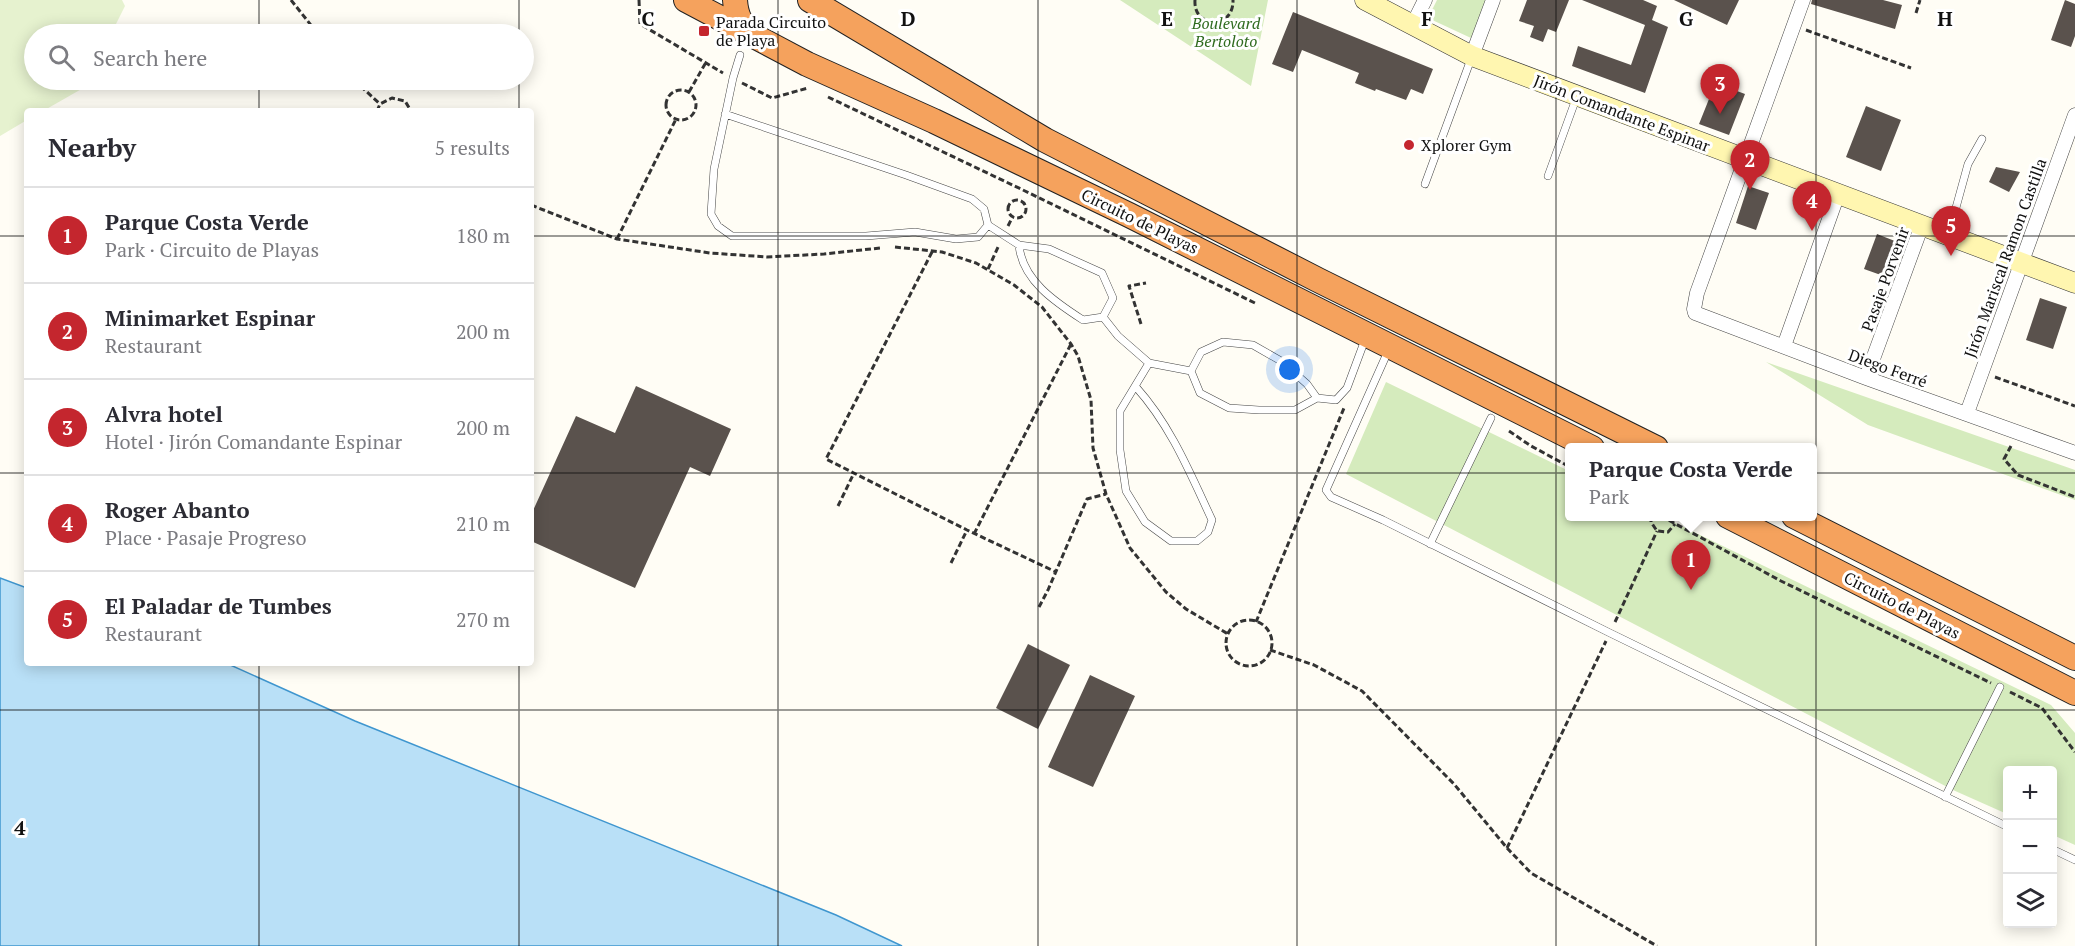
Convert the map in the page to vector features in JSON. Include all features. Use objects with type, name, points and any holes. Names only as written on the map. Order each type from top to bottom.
[{"type":"highway","name":"Circuito de Playas","points":[[686,0],[807,64],[934,121],[1130,215],[1584,443]]},
{"type":"highway","points":[[735,0],[736,13],[742,25],[752,34]]},
{"type":"highway","name":"Circuito de Playas","points":[[810,0],[1045,140],[1318,280],[1648,443]]},
{"type":"highway","name":"Circuito de Playas","points":[[1738,521],[2075,693]]},
{"type":"highway","name":"Circuito de Playas","points":[[1804,521],[2075,658]]},
{"type":"main road","name":"Jirón Comandante Espinar","points":[[1365,0],[1472,56],[2075,283]]},
{"type":"street","points":[[1412,26],[1425,0]]},
{"type":"street","points":[[1472,56],[1493,0]]},
{"type":"street","points":[[1745,159],[1803,0]]},
{"type":"street","name":"Jirón Mariscal Ramon Castilla","points":[[1966,413],[2075,115]]},
{"type":"street","name":"Diego Ferré","points":[[1745,159],[1697,293],[1695,313],[1866,378],[2075,453]]},
{"type":"street","points":[[1784,345],[1838,194]]},
{"type":"street","name":"Pasaje Porvenir","points":[[1866,378],[1922,225]]},
{"type":"lane","points":[[740,55],[714,169],[711,214],[718,226],[732,236],[866,236],[915,232],[956,239],[978,237],[988,225]]},
{"type":"lane","points":[[1425,184],[1472,56]]},
{"type":"lane","points":[[1548,176],[1577,96]]},
{"type":"lane","points":[[725,114],[972,199],[984,209],[988,225],[1019,244],[1049,249],[1102,273],[1113,298],[1103,317]]},
{"type":"lane","points":[[1948,235],[1968,164],[1982,139]]},
{"type":"lane","points":[[1019,244],[1020,257],[1035,283],[1062,307],[1083,320],[1103,317]]},
{"type":"lane","points":[[1103,317],[1118,336],[1149,363],[1191,371]]},
{"type":"lane","points":[[1191,371],[1200,393],[1229,408],[1295,410],[1317,398],[1336,400],[1347,388],[1367,335]]},
{"type":"lane","points":[[1191,371],[1201,352],[1223,342],[1253,345],[1281,361],[1307,384],[1317,398]]},
{"type":"lane","points":[[1390,347],[1326,490],[1331,497],[1383,520],[2003,825]]},
{"type":"lane","points":[[1136,387],[1152,406],[1179,447],[1212,520],[1208,532],[1197,541],[1171,541],[1144,522],[1126,491],[1120,450],[1120,411],[1149,363]]},
{"type":"lane","points":[[1430,544],[1491,418]]},
{"type":"lane","points":[[1945,797],[2001,687]]},
{"type":"lane","points":[[2057,851],[2075,860]]},
{"type":"path","points":[[291,0],[310,24]]},
{"type":"path","points":[[639,0],[640,24],[705,64],[772,98],[807,88],[817,93]]},
{"type":"path","points":[[1195,0],[1194,5],[1199,16],[1210,22],[1216,22],[1227,17],[1231,12],[1233,0]]},
{"type":"path","points":[[1916,13],[1920,0]]},
{"type":"path","points":[[1794,26],[1911,68]]},
{"type":"path","points":[[689,92],[705,64]]},
{"type":"path","points":[[365,90],[380,104]]},
{"type":"path","points":[[680,90],[689,92],[696,105],[693,114],[685,119],[676,119],[668,112],[666,103],[668,98],[680,90]]},
{"type":"path","points":[[828,97],[1263,307]]},
{"type":"path","points":[[378,108],[380,104],[392,98],[399,98],[409,108]]},
{"type":"path","points":[[617,239],[676,119]]},
{"type":"path","points":[[1021,201],[1025,191]]},
{"type":"path","points":[[1016,200],[1021,201],[1024,204],[1025,213],[1022,216],[1013,216],[1009,213],[1009,205],[1016,200]]},
{"type":"path","points":[[534,206],[617,239],[710,253],[767,257],[824,254],[896,246],[942,252],[976,263],[1014,285],[1042,307],[1078,356],[1091,400],[1093,448],[1106,494],[1130,548],[1166,592],[1186,609],[1228,634]]},
{"type":"path","points":[[932,252],[826,459],[974,534],[1056,572]]},
{"type":"path","points":[[1141,324],[1129,286],[1146,283]]},
{"type":"path","points":[[974,534],[1071,344]]},
{"type":"path","points":[[1982,372],[2075,406]]},
{"type":"path","points":[[1256,622],[1347,401]]},
{"type":"path","points":[[1491,418],[1531,446],[1565,464]]},
{"type":"path","points":[[2018,433],[2004,459],[2018,476],[2075,496]]},
{"type":"path","points":[[838,506],[854,473]]},
{"type":"path","points":[[1039,607],[1087,499],[1106,494]]},
{"type":"path","points":[[1652,521],[1653,528],[1657,531],[1668,532],[1676,524]]},
{"type":"path","points":[[1670,521],[1781,581],[2042,708],[2075,752]]},
{"type":"path","points":[[951,562],[967,530]]},
{"type":"path","points":[[1506,848],[1657,531]]},
{"type":"path","points":[[1245,620],[1256,622],[1265,627],[1269,633],[1270,650],[1265,659],[1252,666],[1238,663],[1228,653],[1226,647],[1228,634],[1238,623],[1245,620]]},
{"type":"path","points":[[1270,650],[1314,665],[1362,691],[1454,784],[1506,848],[1531,873],[1657,946]]},
{"type":"green space","points":[[0,0],[122,0],[125,6],[116,24],[24,24],[24,90],[80,90],[48,108],[24,108],[24,122],[0,136]]},
{"type":"green space","name":"Boulevard Bertoloto","points":[[1120,0],[1268,0],[1251,86]]},
{"type":"green space","points":[[1437,0],[1486,0],[1471,38],[1428,18]]},
{"type":"green space","points":[[1766,362],[2075,470],[2075,500],[1868,425]]},
{"type":"green space","points":[[1386,382],[1565,469],[1565,521],[1671,521],[2051,705],[2075,733],[2075,845],[2057,837],[2057,766],[2003,766],[2003,812],[1953,790],[1346,474]]},
{"type":"water","points":[[0,578],[24,587],[24,666],[233,666],[355,721],[836,915],[902,946],[0,946]]},
{"type":"building","points":[[1527,0],[1569,0],[1556,32],[1548,29],[1543,42],[1530,37],[1534,26],[1519,21]]},
{"type":"building","points":[[1582,0],[1643,0],[1657,6],[1652,20],[1668,27],[1645,93],[1572,66],[1578,46],[1631,65],[1645,25]]},
{"type":"building","points":[[1674,0],[1739,0],[1727,25]]},
{"type":"building","points":[[1812,0],[1883,0],[1902,5],[1895,29],[1811,4]]},
{"type":"building","points":[[2065,0],[2075,4],[2075,36],[2071,47],[2051,40]]},
{"type":"building","points":[[1293,12],[1433,69],[1423,94],[1411,89],[1406,100],[1376,89],[1375,91],[1355,83],[1359,73],[1302,50],[1293,72],[1272,64]]},
{"type":"building","points":[[1729,88],[1745,94],[1729,135],[1699,124],[1709,99],[1723,105]]},
{"type":"building","points":[[1866,106],[1901,120],[1881,171],[1846,157]]},
{"type":"building","points":[[1996,167],[2020,172],[2009,192],[1989,182]]},
{"type":"building","points":[[1748,186],[1769,193],[1756,230],[1736,223]]},
{"type":"building","points":[[1877,234],[1905,245],[1892,279],[1864,269]]},
{"type":"building","points":[[2040,298],[2067,307],[2053,349],[2026,340]]},
{"type":"building","points":[[636,386],[731,429],[710,476],[690,467],[635,588],[534,542],[534,508],[576,416],[615,433]]},
{"type":"building","points":[[1028,644],[1070,665],[1038,729],[996,708]]},
{"type":"building","points":[[1090,675],[1135,696],[1093,787],[1048,767]]},
{"type":"place","name":"Parada Circuito de Playa","points":[[704,31]]},
{"type":"place","name":"Alvra hotel","points":[[1720,114]]},
{"type":"place","name":"Xplorer Gym","points":[[1409,145]]},
{"type":"place","name":"Minimarket Espinar","points":[[1750,190]]},
{"type":"place","name":"Roger Abanto","points":[[1812,231]]},
{"type":"place","name":"El Paladar de Tumbes","points":[[1951,256]]},
{"type":"place","name":"Parque Costa Verde","points":[[1691,590]]}]
